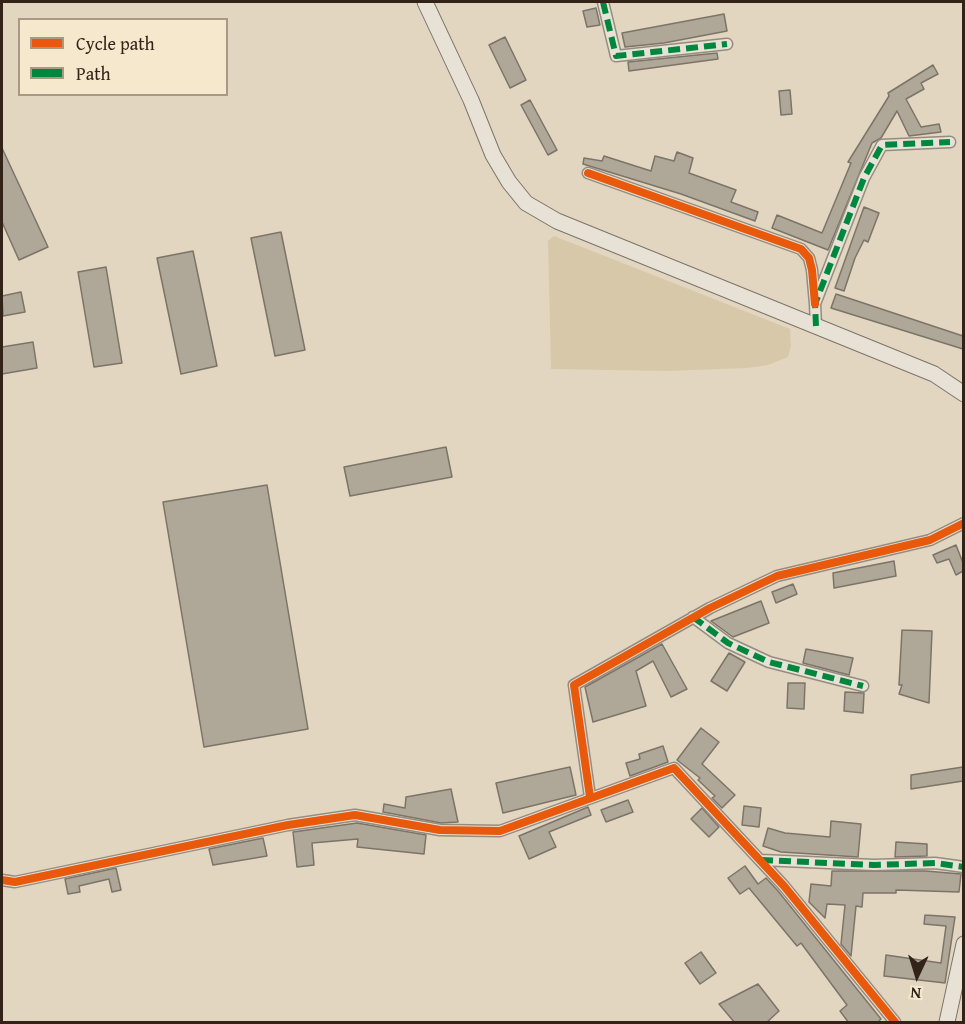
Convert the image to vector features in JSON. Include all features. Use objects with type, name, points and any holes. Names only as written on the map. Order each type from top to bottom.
[{"type":"main road","points":[[425,2],[471,100],[493,155],[509,183],[526,203],[550,218],[934,374],[963,394]]},
{"type":"main road","points":[[947,1023],[963,945]]},
{"type":"street","points":[[603,2],[616,57],[727,44]]},
{"type":"street","points":[[815,304],[864,178],[882,145],[950,142]]},
{"type":"street","points":[[588,173],[801,249],[809,258],[812,270],[816,326]]},
{"type":"street","points":[[590,798],[574,685],[693,617],[777,576],[930,540],[963,523]]},
{"type":"street","points":[[693,617],[728,644],[769,662],[863,686]]},
{"type":"street","points":[[2,880],[15,882],[288,825],[354,815],[440,830],[500,831],[674,768],[760,860],[896,1023]]},
{"type":"street","points":[[760,860],[874,866],[935,863],[963,867]]},
{"type":"shaded area","points":[[554,236],[790,329],[791,346],[788,357],[768,365],[747,368],[669,371],[551,369],[548,241]]},
{"type":"building","points":[[596,8],[600,25],[587,27],[583,11]]},
{"type":"building","points":[[724,14],[727,31],[664,43],[625,47],[622,33]]},
{"type":"building","points":[[505,37],[526,80],[510,88],[489,45]]},
{"type":"building","points":[[717,53],[718,59],[629,71],[628,62]]},
{"type":"building","points":[[933,65],[938,74],[921,83],[924,89],[906,99],[921,127],[939,124],[941,132],[909,136],[897,111],[881,138],[872,143],[828,250],[772,228],[777,215],[822,233],[851,163],[848,162],[889,96],[888,93]]},
{"type":"building","points":[[790,90],[792,114],[781,115],[779,91]]},
{"type":"building","points":[[530,100],[557,150],[548,155],[521,105]]},
{"type":"building","points":[[2,148],[48,247],[19,260],[2,222]]},
{"type":"building","points":[[677,152],[693,158],[689,173],[736,190],[731,202],[758,212],[755,221],[681,194],[583,164],[584,158],[602,161],[604,156],[651,171],[655,156],[674,161]]},
{"type":"building","points":[[864,207],[879,213],[868,242],[864,240],[855,258],[844,291],[835,288]]},
{"type":"building","points":[[281,232],[305,350],[275,356],[251,238]]},
{"type":"building","points":[[193,251],[217,366],[181,374],[157,258]]},
{"type":"building","points":[[106,267],[122,363],[94,367],[78,272]]},
{"type":"building","points":[[21,292],[25,312],[3,316],[2,296]]},
{"type":"building","points":[[836,294],[963,336],[963,349],[831,308]]},
{"type":"building","points":[[33,342],[37,368],[2,374],[2,347]]},
{"type":"building","points":[[446,447],[452,477],[350,496],[344,467]]},
{"type":"building","points":[[267,485],[308,729],[204,747],[163,502]]},
{"type":"building","points":[[956,545],[963,563],[963,571],[956,575],[949,559],[937,563],[933,555]]},
{"type":"building","points":[[894,561],[896,576],[834,588],[833,573]]},
{"type":"building","points":[[793,584],[797,594],[776,603],[772,592]]},
{"type":"building","points":[[761,601],[769,623],[733,637],[711,621]]},
{"type":"building","points":[[902,630],[932,631],[929,703],[899,694],[902,685],[899,685]]},
{"type":"building","points":[[662,644],[687,689],[671,697],[653,661],[636,671],[646,706],[593,722],[585,687]]},
{"type":"building","points":[[806,649],[853,658],[849,675],[803,663]]},
{"type":"building","points":[[729,653],[745,662],[727,691],[711,681]]},
{"type":"building","points":[[788,683],[805,683],[804,709],[787,708]]},
{"type":"building","points":[[845,692],[864,693],[863,713],[844,711]]},
{"type":"building","points":[[701,728],[719,742],[702,764],[735,795],[722,808],[712,798],[715,796],[698,780],[700,778],[677,760]]},
{"type":"building","points":[[663,746],[668,762],[630,776],[626,763],[640,759],[639,754]]},
{"type":"building","points":[[570,767],[576,795],[503,813],[496,783]]},
{"type":"building","points":[[963,767],[963,781],[911,789],[911,775]]},
{"type":"building","points":[[451,789],[458,822],[441,823],[383,812],[384,804],[405,808],[406,797]]},
{"type":"building","points":[[628,800],[633,812],[606,822],[601,810]]},
{"type":"building","points":[[744,806],[761,808],[759,827],[742,825]]},
{"type":"building","points":[[588,807],[591,815],[549,832],[556,847],[529,859],[519,836]]},
{"type":"building","points":[[702,808],[719,827],[709,837],[691,819]]},
{"type":"building","points":[[831,821],[861,824],[858,857],[781,852],[763,846],[768,828],[785,833],[830,837]]},
{"type":"building","points":[[357,823],[426,835],[424,854],[357,847],[358,839],[312,843],[314,865],[297,867],[293,832]]},
{"type":"building","points":[[263,838],[267,856],[213,865],[209,849]]},
{"type":"building","points":[[896,842],[927,844],[927,856],[895,857]]},
{"type":"building","points":[[745,866],[758,884],[766,878],[778,891],[881,1019],[877,1023],[849,1023],[840,1011],[847,1005],[801,943],[797,946],[749,888],[740,894],[728,878]]},
{"type":"building","points":[[116,868],[121,890],[112,892],[109,879],[79,886],[80,892],[68,894],[65,879]]},
{"type":"building","points":[[832,871],[926,871],[961,874],[959,892],[896,890],[896,893],[863,893],[862,907],[856,906],[851,956],[841,944],[845,905],[827,904],[825,918],[809,902],[811,884],[831,886]]},
{"type":"building","points":[[925,915],[955,917],[945,983],[884,976],[886,955],[941,963],[946,926],[924,924]]},
{"type":"building","points":[[701,952],[716,973],[700,984],[685,963]]},
{"type":"building","points":[[758,984],[779,1011],[766,1023],[735,1023],[719,1004]]},
{"type":"marked path","points":[[603,2],[616,56],[727,44]]},
{"type":"marked path","points":[[816,326],[815,304],[864,178],[882,145],[950,142]]},
{"type":"marked path","points":[[693,617],[728,643],[769,662],[863,686]]},
{"type":"marked path","points":[[761,860],[874,865],[935,863],[964,867]]},
{"type":"cycle path","points":[[588,173],[801,249],[809,258],[815,304]]},
{"type":"cycle path","points":[[590,797],[574,685],[710,608],[777,576],[930,540],[964,523]]},
{"type":"cycle path","points":[[2,880],[15,882],[288,825],[355,815],[440,830],[500,831],[674,768],[784,886],[895,1022]]}]
